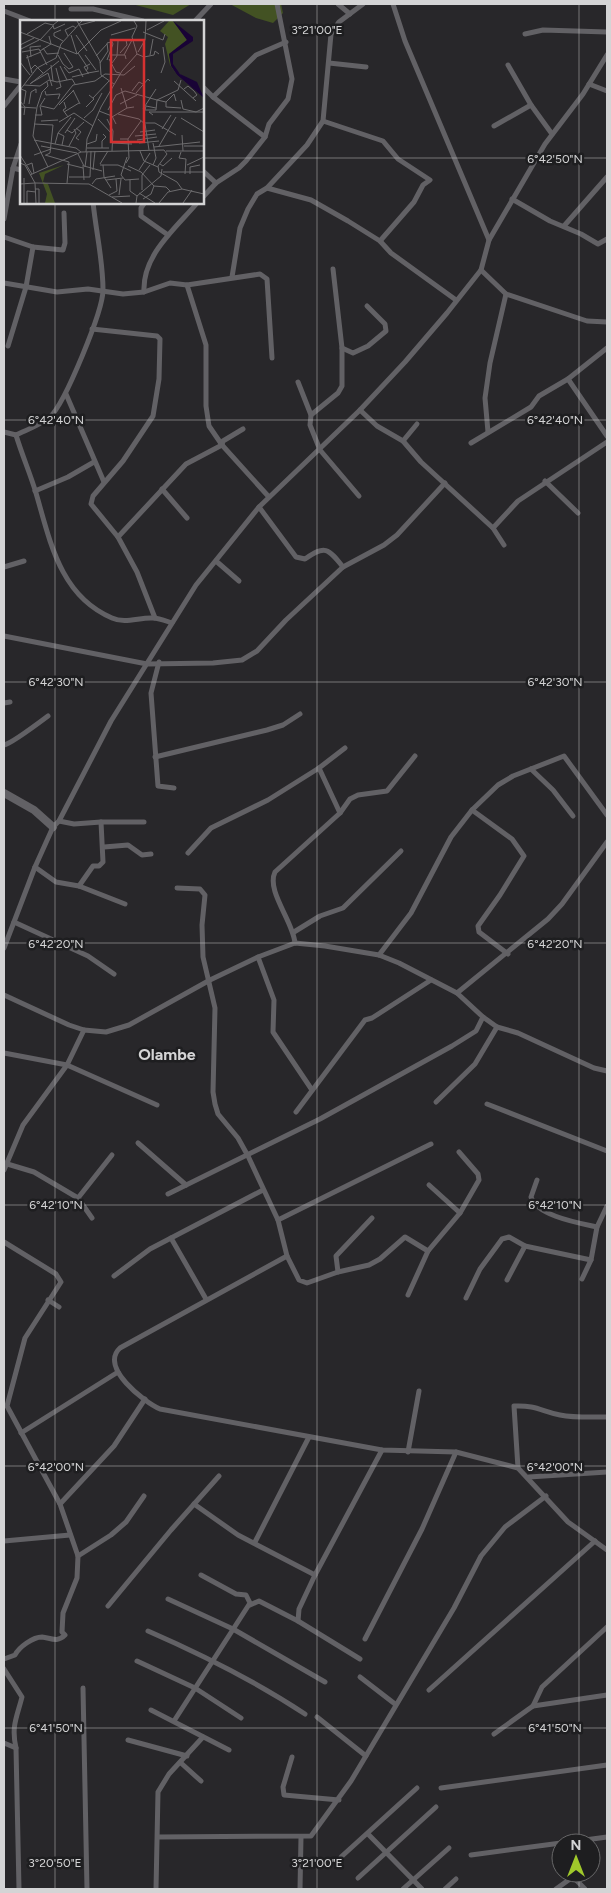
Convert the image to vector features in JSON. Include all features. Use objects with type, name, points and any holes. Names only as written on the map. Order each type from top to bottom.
[{"type":"street","points":[[196,20],[212,4]]},
{"type":"street","points":[[204,196],[216,183],[239,168],[265,137],[269,124],[288,99],[291,90],[286,42],[277,4]]},
{"type":"street","points":[[338,4],[350,14]]},
{"type":"street","points":[[232,277],[244,218],[258,194],[267,188],[307,145],[323,121],[330,34],[335,26],[363,4]]},
{"type":"street","points":[[393,4],[404,41],[489,240]]},
{"type":"street","points":[[71,10],[87,8],[129,19]]},
{"type":"street","points":[[4,11],[27,20]]},
{"type":"street","points":[[525,34],[543,30],[607,32]]},
{"type":"street","points":[[213,97],[256,55],[286,42]]},
{"type":"street","points":[[4,948],[35,867],[94,750],[196,585],[259,507],[320,450],[405,362],[480,270],[489,240],[512,199],[552,134],[589,84],[607,54]]},
{"type":"street","points":[[328,63],[366,67]]},
{"type":"street","points":[[508,65],[531,105],[552,134]]},
{"type":"street","points":[[4,79],[20,84]]},
{"type":"street","points":[[589,84],[607,91]]},
{"type":"street","points":[[4,106],[20,85]]},
{"type":"street","points":[[204,88],[265,137]]},
{"type":"street","points":[[494,126],[531,105]]},
{"type":"street","points":[[323,121],[383,141],[398,159],[430,180],[423,186],[414,202],[380,241]]},
{"type":"street","points":[[4,219],[13,168],[20,147]]},
{"type":"street","points":[[13,168],[20,170]]},
{"type":"street","points":[[204,172],[216,183]]},
{"type":"street","points":[[564,226],[607,177]]},
{"type":"street","points":[[267,188],[311,200],[380,241],[390,253],[456,300]]},
{"type":"street","points":[[512,199],[550,221],[564,226],[598,244],[607,239]]},
{"type":"street","points":[[4,432],[16,435],[51,416],[66,394],[92,329],[103,293],[101,250],[93,204]]},
{"type":"street","points":[[144,204],[141,208],[141,216],[168,235]]},
{"type":"street","points":[[144,292],[145,274],[157,250],[196,204]]},
{"type":"street","points":[[4,236],[33,247],[65,248],[64,213]]},
{"type":"street","points":[[8,346],[26,287],[33,247]]},
{"type":"street","points":[[311,414],[340,390],[342,348],[333,269]]},
{"type":"street","points":[[480,270],[506,294],[587,321],[607,323]]},
{"type":"street","points":[[4,283],[57,292],[88,289],[103,293],[123,294],[144,292],[170,283],[187,285],[260,274],[267,279],[272,358]]},
{"type":"street","points":[[187,285],[207,356],[207,421],[222,445],[269,497]]},
{"type":"street","points":[[488,432],[485,398],[490,363],[506,294]]},
{"type":"street","points":[[342,348],[353,353],[368,346],[386,331],[385,324],[367,306]]},
{"type":"street","points":[[92,329],[157,336],[160,345],[159,379],[153,416],[123,461],[93,496],[92,507],[118,537],[137,572],[155,618]]},
{"type":"street","points":[[471,443],[531,407],[539,396],[568,379],[607,348]]},
{"type":"street","points":[[568,379],[607,436]]},
{"type":"street","points":[[298,382],[311,414],[310,425],[320,450],[359,496]]},
{"type":"street","points":[[66,394],[104,482]]},
{"type":"street","points":[[360,410],[377,426],[403,441],[422,462],[493,528],[504,545]]},
{"type":"street","points":[[403,441],[417,424]]},
{"type":"street","points":[[118,537],[186,464],[222,445],[223,441],[243,429]]},
{"type":"street","points":[[16,435],[53,553],[80,596],[110,618],[119,621],[155,618],[172,623]]},
{"type":"street","points":[[493,528],[518,501],[545,481],[607,442]]},
{"type":"street","points":[[35,491],[68,477],[94,462]]},
{"type":"street","points":[[545,481],[578,513]]},
{"type":"street","points":[[4,636],[147,664],[159,662],[213,663],[242,660],[250,656],[343,567],[384,545],[398,535],[444,483]]},
{"type":"street","points":[[162,489],[187,518]]},
{"type":"street","points":[[259,507],[296,557],[305,559],[320,549],[324,549],[333,554],[343,567]]},
{"type":"street","points":[[4,567],[24,561]]},
{"type":"street","points":[[216,561],[239,581]]},
{"type":"street","points":[[159,662],[151,693],[158,786],[174,788]]},
{"type":"street","points":[[155,756],[267,730],[283,725],[300,714]]},
{"type":"street","points":[[4,745],[13,742],[22,732],[48,716]]},
{"type":"street","points":[[188,852],[211,828],[268,800],[319,768],[345,748]]},
{"type":"street","points":[[295,943],[294,932],[272,884],[272,876],[278,867],[340,813],[350,799],[358,795],[387,791],[415,756]]},
{"type":"street","points":[[379,956],[411,913],[451,838],[472,810],[498,784],[564,756],[607,816]]},
{"type":"street","points":[[319,768],[340,813]]},
{"type":"street","points":[[531,769],[553,790],[573,816]]},
{"type":"street","points":[[4,793],[56,824],[144,822]]},
{"type":"street","points":[[472,810],[512,839],[524,856],[478,926],[479,932],[508,954]]},
{"type":"street","points":[[79,886],[93,866],[99,866],[103,862],[104,847],[101,822]]},
{"type":"street","points":[[457,994],[508,954],[562,904],[607,842]]},
{"type":"street","points":[[104,847],[128,845],[142,855],[151,854]]},
{"type":"street","points":[[294,932],[320,916],[343,908],[401,851]]},
{"type":"street","points":[[35,867],[56,882],[79,886],[125,904]]},
{"type":"street","points":[[177,888],[204,891],[203,957],[210,980],[215,1008],[214,1092],[218,1114],[238,1138],[248,1156],[278,1220],[288,1256],[299,1280],[304,1283],[338,1272],[362,1268],[375,1262],[405,1237],[428,1251]]},
{"type":"street","points":[[14,922],[88,956],[114,974]]},
{"type":"street","points":[[4,995],[84,1030],[106,1032],[129,1025],[210,980],[258,957],[295,943],[379,956],[399,963],[457,994],[483,1018],[498,1026],[518,1033],[594,1068],[607,1071]]},
{"type":"street","points":[[258,957],[274,1000],[273,1032],[312,1090]]},
{"type":"street","points":[[296,1112],[365,1020],[372,1018],[431,980]]},
{"type":"street","points":[[168,1194],[248,1156],[452,1046],[476,1031],[483,1018]]},
{"type":"street","points":[[436,1102],[475,1064],[498,1026]]},
{"type":"street","points":[[4,1170],[23,1125],[67,1065],[84,1030]]},
{"type":"street","points":[[4,1053],[67,1065],[157,1104]]},
{"type":"street","points":[[487,1104],[607,1151]]},
{"type":"street","points":[[138,1143],[186,1184]]},
{"type":"street","points":[[278,1220],[431,1144]]},
{"type":"street","points":[[408,1295],[428,1251],[460,1213],[479,1177],[459,1152]]},
{"type":"street","points":[[78,1198],[112,1155]]},
{"type":"street","points":[[6,1163],[34,1172],[78,1198],[92,1218]]},
{"type":"street","points":[[537,1180],[531,1197],[536,1207],[562,1218],[597,1227]]},
{"type":"street","points":[[429,1185],[460,1213]]},
{"type":"street","points":[[114,1276],[150,1249],[263,1190]]},
{"type":"street","points":[[582,1279],[591,1260],[597,1227],[607,1206]]},
{"type":"street","points":[[338,1272],[336,1256],[372,1218]]},
{"type":"street","points":[[466,1298],[480,1269],[500,1241],[509,1237],[525,1246],[591,1260]]},
{"type":"street","points":[[171,1238],[206,1299]]},
{"type":"street","points":[[4,1242],[59,1276],[62,1282],[48,1300],[25,1338],[5,1405],[60,1504],[78,1556],[77,1578],[63,1613],[62,1632],[65,1635],[61,1639],[54,1640],[39,1637],[18,1648],[15,1655],[4,1659]]},
{"type":"street","points":[[506,1280],[525,1246]]},
{"type":"street","points":[[288,1256],[206,1299],[120,1348],[113,1358],[118,1372],[153,1406],[166,1411],[382,1450],[456,1452],[518,1468],[530,1477],[568,1522],[607,1550]]},
{"type":"street","points":[[48,1300],[59,1307]]},
{"type":"street","points":[[21,1433],[118,1372]]},
{"type":"street","points":[[408,1452],[419,1391]]},
{"type":"street","points":[[60,1504],[114,1446],[145,1399]]},
{"type":"street","points":[[518,1468],[514,1406],[537,1407],[558,1415],[572,1417],[607,1417]]},
{"type":"street","points":[[255,1542],[309,1437]]},
{"type":"street","points":[[298,1621],[299,1609],[315,1575],[382,1450]]},
{"type":"street","points":[[365,1639],[422,1529],[456,1452]]},
{"type":"street","points":[[530,1477],[607,1472]]},
{"type":"street","points":[[108,1606],[219,1476]]},
{"type":"street","points":[[78,1556],[112,1535],[126,1522],[144,1496]]},
{"type":"street","points":[[158,1837],[308,1837],[314,1833],[339,1800],[366,1756],[395,1704],[454,1608],[481,1556],[505,1527],[546,1496]]},
{"type":"street","points":[[194,1504],[220,1524],[315,1575]]},
{"type":"street","points":[[4,1541],[70,1535]]},
{"type":"street","points":[[430,1690],[598,1543],[607,1544]]},
{"type":"street","points":[[174,1721],[250,1603],[246,1595],[236,1594],[201,1575]]},
{"type":"street","points":[[168,1599],[233,1629],[325,1682]]},
{"type":"street","points":[[244,1611],[253,1603],[259,1601],[298,1621],[360,1659]]},
{"type":"street","points":[[533,1706],[542,1687],[607,1627]]},
{"type":"street","points":[[148,1631],[213,1660],[258,1683],[306,1714]]},
{"type":"street","points":[[137,1662],[194,1688],[241,1718]]},
{"type":"street","points":[[4,1668],[22,1697],[14,1722],[20,1889]]},
{"type":"street","points":[[360,1677],[395,1704]]},
{"type":"street","points":[[83,1688],[87,1889]]},
{"type":"street","points":[[494,1734],[533,1706],[607,1695]]},
{"type":"street","points":[[151,1710],[229,1750]]},
{"type":"street","points":[[317,1718],[366,1756]]},
{"type":"street","points":[[156,1889],[158,1792],[168,1774],[188,1756],[203,1737]]},
{"type":"street","points":[[128,1740],[188,1756]]},
{"type":"street","points":[[4,1743],[16,1748]]},
{"type":"street","points":[[292,1757],[283,1787],[284,1795],[339,1800]]},
{"type":"street","points":[[181,1763],[201,1781]]},
{"type":"street","points":[[441,1788],[607,1765]]},
{"type":"street","points":[[341,1857],[417,1788]]},
{"type":"street","points":[[358,1878],[436,1807]]},
{"type":"street","points":[[368,1834],[422,1889]]},
{"type":"street","points":[[300,1889],[301,1836]]},
{"type":"street","points":[[471,1855],[551,1844]]},
{"type":"street","points":[[403,1889],[449,1848]]},
{"type":"street","points":[[445,1889],[456,1879]]},
{"type":"street","points":[[556,1889],[575,1879],[585,1889]]},
{"type":"green space","points":[[132,4],[191,4],[173,15]]},
{"type":"green space","points":[[230,4],[281,4],[283,13],[273,23],[256,18]]},
{"type":"district","name":"Olambe","points":[[167,1054]]}]
